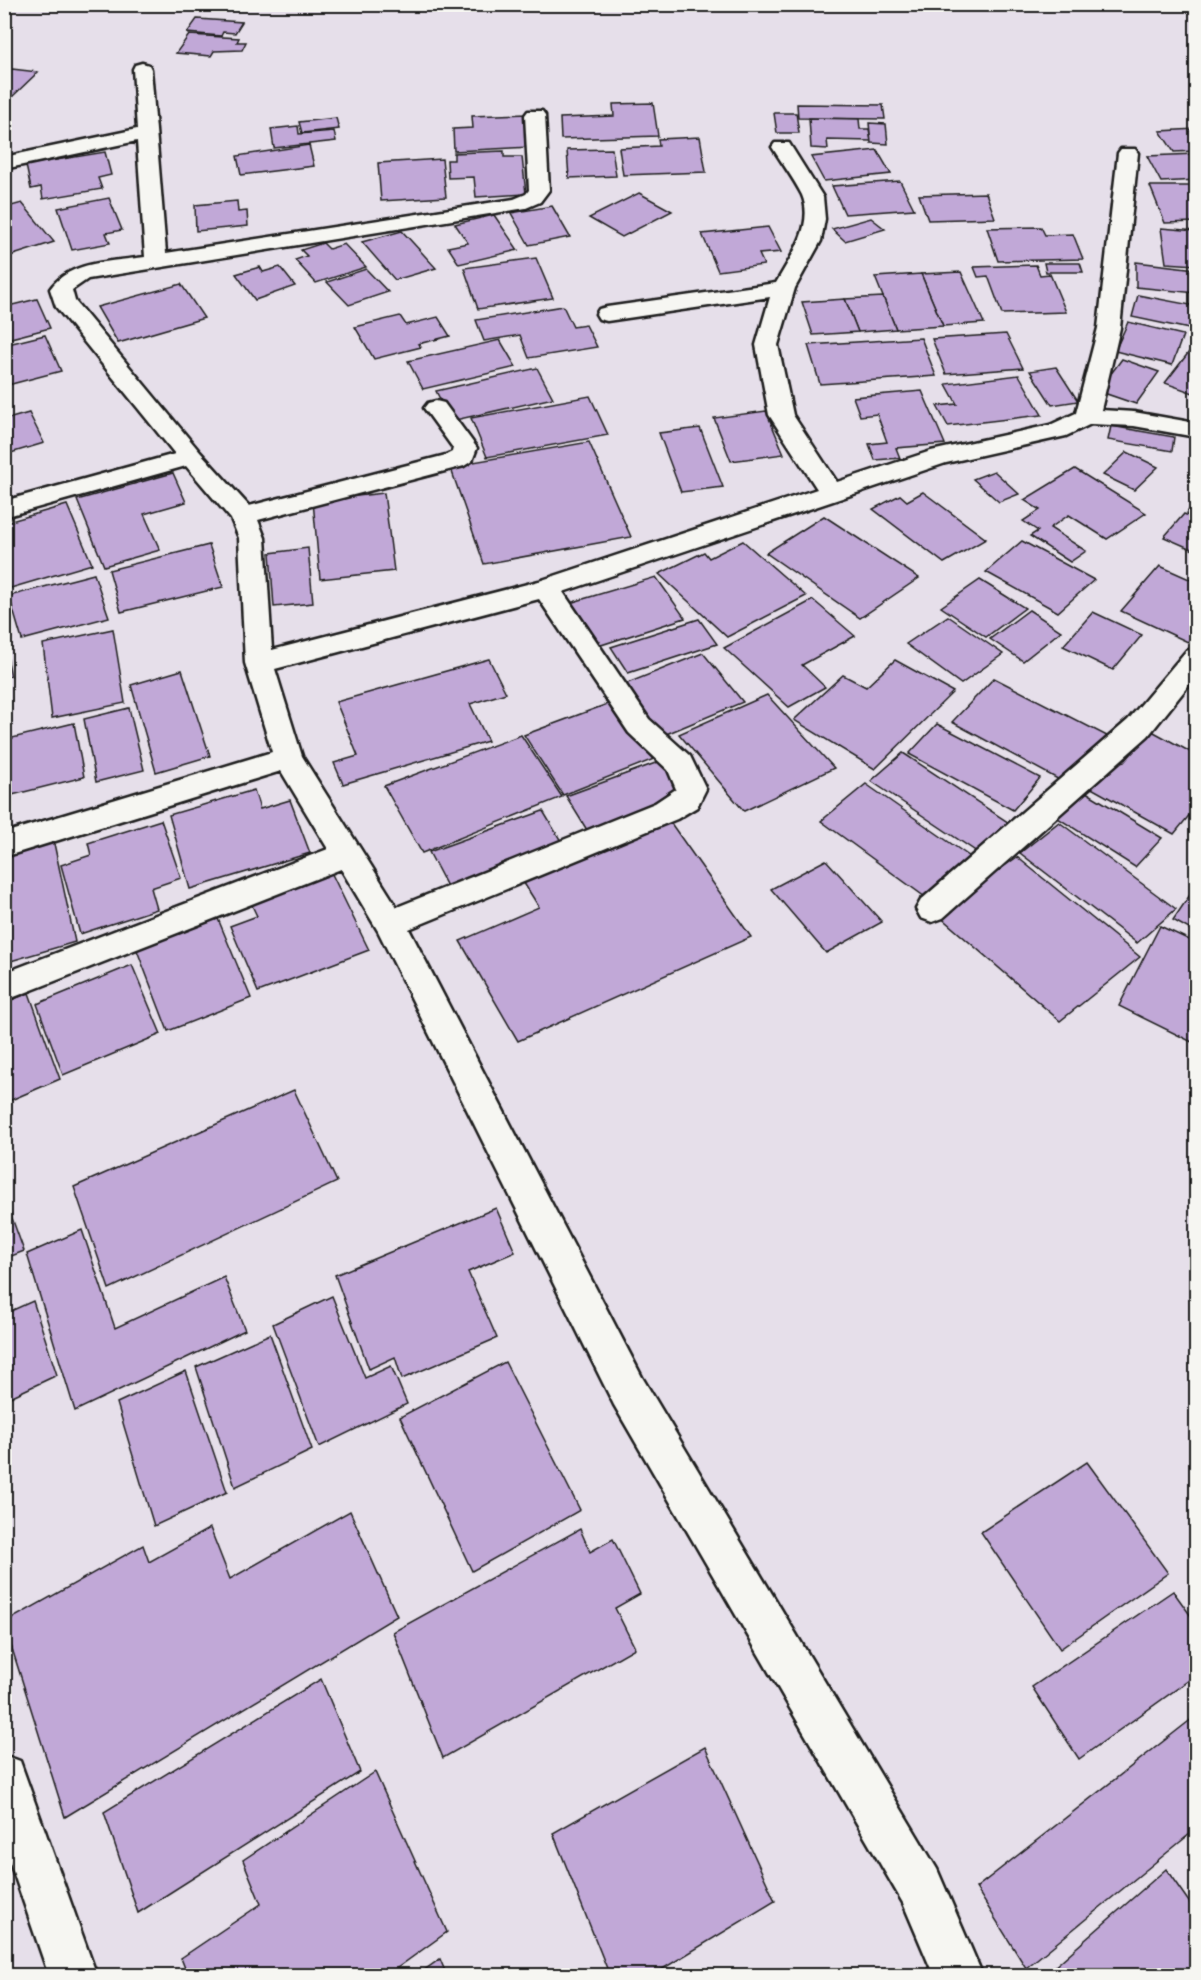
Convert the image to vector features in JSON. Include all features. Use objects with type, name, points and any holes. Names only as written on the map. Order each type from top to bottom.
[{"type":"street","points":[[142,69],[156,262]]},
{"type":"street","points":[[535,114],[539,190],[533,198],[519,204],[82,273],[68,281],[61,289],[64,302],[191,457],[243,516],[252,538],[259,663],[288,758],[390,923],[627,1391],[920,1886],[959,1976]]},
{"type":"street","points":[[4,163],[147,133]]},
{"type":"street","points":[[782,147],[813,197],[815,219],[810,241],[784,288],[767,345],[781,415],[831,491]]},
{"type":"street","points":[[1087,417],[1109,328],[1128,153]]},
{"type":"street","points":[[607,314],[784,288]]},
{"type":"street","points":[[243,516],[455,461],[463,456],[465,448],[436,408]]},
{"type":"street","points":[[259,663],[546,588],[940,456],[1057,430],[1087,417],[1134,419],[1197,430]]},
{"type":"street","points":[[4,509],[191,457]]},
{"type":"street","points":[[390,923],[666,811],[686,799],[691,789],[680,764],[639,726],[546,588]]},
{"type":"street","points":[[932,909],[1138,728],[1197,658]]},
{"type":"street","points":[[4,844],[288,758]]},
{"type":"street","points":[[4,987],[347,854]]},
{"type":"street","points":[[4,1777],[73,1976]]},
{"type":"building","points":[[197,19],[242,22],[235,33],[223,32],[221,36],[187,33]]},
{"type":"building","points":[[189,35],[239,38],[237,42],[246,42],[242,50],[214,51],[211,56],[176,53]]},
{"type":"building","points":[[12,69],[38,72],[13,96],[4,95],[4,76]]},
{"type":"building","points":[[653,103],[658,136],[561,139],[560,118],[614,116],[613,104]]},
{"type":"building","points":[[797,104],[883,105],[885,119],[798,118]]},
{"type":"building","points":[[774,113],[796,113],[799,133],[777,133]]},
{"type":"building","points":[[527,114],[531,147],[454,151],[453,129],[473,128],[472,116]]},
{"type":"building","points":[[336,118],[339,129],[302,133],[299,122]]},
{"type":"building","points":[[809,118],[859,119],[860,129],[869,129],[871,141],[827,140],[828,149],[811,148]]},
{"type":"building","points":[[869,123],[886,124],[888,144],[871,143]]},
{"type":"building","points":[[298,126],[299,134],[334,131],[336,141],[274,148],[271,129]]},
{"type":"building","points":[[1196,129],[1196,151],[1174,152],[1160,131]]},
{"type":"building","points":[[700,137],[706,172],[623,175],[619,148],[659,146],[658,139]]},
{"type":"building","points":[[309,145],[314,166],[241,175],[237,156]]},
{"type":"building","points":[[612,149],[616,176],[569,178],[567,150]]},
{"type":"building","points":[[877,150],[891,174],[824,181],[811,157]]},
{"type":"building","points":[[504,151],[504,157],[522,157],[526,194],[476,197],[474,177],[448,178],[447,160],[454,160],[454,153]]},
{"type":"building","points":[[105,152],[111,175],[98,178],[102,189],[43,199],[41,187],[31,189],[26,165]]},
{"type":"building","points":[[1196,154],[1196,180],[1161,182],[1147,156]]},
{"type":"building","points":[[442,159],[446,197],[381,201],[378,163]]},
{"type":"building","points":[[900,181],[914,209],[845,214],[832,186]]},
{"type":"building","points":[[1150,186],[1196,186],[1196,222],[1165,223]]},
{"type":"building","points":[[639,193],[672,211],[622,237],[589,218]]},
{"type":"building","points":[[986,193],[995,218],[928,220],[919,195]]},
{"type":"building","points":[[109,198],[122,230],[106,233],[110,243],[72,250],[58,208]]},
{"type":"building","points":[[237,201],[238,212],[247,211],[248,226],[196,231],[195,205]]},
{"type":"building","points":[[22,203],[54,242],[4,258],[4,208]]},
{"type":"building","points":[[552,206],[570,237],[529,245],[511,213]]},
{"type":"building","points":[[494,215],[518,250],[459,264],[448,247],[468,243],[455,224]]},
{"type":"building","points":[[871,218],[885,229],[845,241],[832,229]]},
{"type":"building","points":[[768,227],[781,252],[759,254],[764,265],[718,271],[702,234]]},
{"type":"building","points":[[1041,227],[1045,235],[1073,234],[1083,259],[998,261],[987,228]]},
{"type":"building","points":[[1161,228],[1196,231],[1196,265],[1166,263]]},
{"type":"building","points":[[402,231],[436,268],[395,280],[362,242]]},
{"type":"building","points":[[323,243],[329,249],[344,244],[366,267],[316,283],[295,260],[307,256],[301,250]]},
{"type":"building","points":[[536,258],[553,298],[478,309],[464,268]]},
{"type":"building","points":[[1136,262],[1196,269],[1196,293],[1136,287]]},
{"type":"building","points":[[1044,263],[1080,263],[1083,272],[1046,272]]},
{"type":"building","points":[[1036,265],[1040,275],[1050,274],[1066,312],[1002,314],[988,276],[978,277],[974,267]]},
{"type":"building","points":[[260,267],[263,272],[280,267],[295,286],[255,300],[236,274]]},
{"type":"building","points":[[366,269],[388,292],[349,305],[327,282]]},
{"type":"building","points":[[961,272],[984,323],[943,326],[921,274]]},
{"type":"building","points":[[921,274],[943,326],[896,329],[875,277]]},
{"type":"building","points":[[181,284],[204,318],[118,343],[97,307]]},
{"type":"building","points":[[1138,295],[1196,306],[1194,330],[1132,317]]},
{"type":"building","points":[[883,297],[896,329],[858,332],[845,299]]},
{"type":"building","points":[[37,299],[50,328],[7,339],[4,332],[4,307]]},
{"type":"building","points":[[845,299],[858,332],[813,335],[802,302]]},
{"type":"building","points":[[563,306],[573,327],[586,325],[597,347],[529,358],[520,335],[484,341],[476,320]]},
{"type":"building","points":[[400,316],[406,325],[438,317],[450,336],[418,344],[421,347],[374,359],[355,327]]},
{"type":"building","points":[[1128,322],[1183,335],[1172,365],[1115,351]]},
{"type":"building","points":[[1006,334],[1023,368],[946,374],[932,339]]},
{"type":"building","points":[[45,335],[61,371],[4,386],[4,345]]},
{"type":"building","points":[[921,338],[936,376],[820,384],[808,345]]},
{"type":"building","points":[[500,340],[516,367],[423,389],[408,361]]},
{"type":"building","points":[[1196,343],[1196,394],[1165,383]]},
{"type":"building","points":[[1122,359],[1159,372],[1136,404],[1098,391]]},
{"type":"building","points":[[1056,367],[1078,401],[1052,405],[1030,371]]},
{"type":"building","points":[[537,368],[553,398],[451,421],[436,391]]},
{"type":"building","points":[[1019,375],[1042,415],[948,426],[937,406],[957,404],[946,384]]},
{"type":"building","points":[[922,391],[945,444],[896,448],[900,458],[875,460],[869,444],[887,442],[877,414],[860,416],[853,397]]},
{"type":"building","points":[[590,396],[608,435],[487,457],[471,418]]},
{"type":"building","points":[[766,411],[784,454],[731,461],[714,418]]},
{"type":"building","points":[[29,413],[44,443],[4,455],[4,420]]},
{"type":"building","points":[[1111,426],[1174,437],[1172,451],[1108,440]]},
{"type":"building","points":[[700,428],[723,487],[681,492],[659,433]]},
{"type":"building","points":[[589,442],[631,537],[484,564],[450,466]]},
{"type":"building","points":[[1127,452],[1158,467],[1134,490],[1103,475]]},
{"type":"building","points":[[1075,469],[1146,513],[1107,539],[1069,515],[1050,528],[1086,551],[1070,562],[1030,536],[1038,531],[1023,521],[1040,510],[1024,500]]},
{"type":"building","points":[[994,471],[1019,494],[999,502],[973,479]]},
{"type":"building","points":[[173,473],[186,502],[144,514],[160,550],[104,566],[77,500]]},
{"type":"building","points":[[923,492],[986,539],[944,563],[873,509],[900,495],[907,501]]},
{"type":"building","points":[[384,493],[394,571],[320,579],[313,501]]},
{"type":"building","points":[[1196,498],[1196,516],[1187,513]]},
{"type":"building","points":[[67,505],[92,564],[4,590],[4,523]]},
{"type":"building","points":[[1184,514],[1196,519],[1196,551],[1164,537]]},
{"type":"building","points":[[824,516],[919,578],[860,618],[766,553]]},
{"type":"building","points":[[743,541],[806,596],[727,637],[659,574],[704,552],[709,558]]},
{"type":"building","points":[[1022,541],[1094,580],[1058,612],[986,572]]},
{"type":"building","points":[[209,545],[223,587],[121,612],[109,570]]},
{"type":"building","points":[[308,548],[313,603],[274,607],[270,553]]},
{"type":"building","points":[[1160,566],[1196,582],[1196,632],[1188,642],[1121,611]]},
{"type":"building","points":[[94,574],[109,617],[22,640],[9,596]]},
{"type":"building","points":[[656,577],[685,618],[598,646],[570,603]]},
{"type":"building","points":[[980,580],[1025,608],[986,637],[941,607]]},
{"type":"building","points":[[813,600],[855,636],[802,665],[825,687],[789,707],[724,648]]},
{"type":"building","points":[[1029,610],[1061,631],[1023,661],[990,639]]},
{"type":"building","points":[[1093,612],[1142,635],[1113,670],[1063,646]]},
{"type":"building","points":[[948,616],[1003,654],[961,684],[906,644]]},
{"type":"building","points":[[699,619],[717,644],[628,673],[611,647]]},
{"type":"building","points":[[113,629],[125,703],[52,718],[43,644]]},
{"type":"building","points":[[4,642],[11,676],[4,677]]},
{"type":"building","points":[[703,653],[743,702],[659,737],[620,686]]},
{"type":"building","points":[[489,659],[506,693],[470,704],[488,741],[343,784],[334,763],[358,756],[336,702]]},
{"type":"building","points":[[895,660],[953,692],[875,769],[794,720],[843,675],[866,687]]},
{"type":"building","points":[[182,670],[210,756],[156,772],[131,685]]},
{"type":"building","points":[[994,678],[1107,736],[1067,784],[952,722]]},
{"type":"building","points":[[767,695],[834,768],[744,811],[679,734]]},
{"type":"building","points":[[613,702],[654,759],[563,795],[524,735]]},
{"type":"building","points":[[129,708],[144,770],[96,782],[84,719]]},
{"type":"building","points":[[74,723],[84,777],[4,797],[4,740]]},
{"type":"building","points":[[937,724],[1040,778],[1013,810],[909,754]]},
{"type":"building","points":[[1152,731],[1196,755],[1196,807],[1174,834],[1086,785],[1112,756],[1124,762]]},
{"type":"building","points":[[521,735],[562,797],[422,853],[384,786]]},
{"type":"building","points":[[903,753],[1017,828],[986,858],[871,781]]},
{"type":"building","points":[[661,761],[684,793],[587,830],[566,796]]},
{"type":"building","points":[[866,784],[976,861],[932,902],[821,821]]},
{"type":"building","points":[[1081,789],[1162,838],[1135,867],[1053,815]]},
{"type":"building","points":[[254,790],[260,809],[290,800],[310,853],[190,889],[169,815]]},
{"type":"building","points":[[543,811],[564,846],[449,890],[429,852]]},
{"type":"building","points":[[668,819],[751,937],[518,1041],[460,941],[539,907],[522,880]]},
{"type":"building","points":[[161,820],[181,878],[151,888],[157,909],[80,934],[61,865],[91,855],[88,843]]},
{"type":"building","points":[[1059,822],[1176,909],[1137,943],[1020,853]]},
{"type":"building","points":[[52,834],[75,942],[4,963],[4,847]]},
{"type":"building","points":[[1017,857],[1140,957],[1060,1021],[938,915]]},
{"type":"building","points":[[826,860],[882,922],[826,953],[771,889]]},
{"type":"building","points":[[328,866],[369,950],[258,992],[230,926],[257,916],[247,895]]},
{"type":"building","points":[[1196,886],[1196,933],[1173,920]]},
{"type":"building","points":[[216,914],[251,998],[168,1031],[135,945]]},
{"type":"building","points":[[1160,926],[1196,943],[1196,1044],[1119,1006]]},
{"type":"building","points":[[132,965],[161,1034],[63,1075],[37,1004]]},
{"type":"building","points":[[29,993],[60,1079],[4,1103],[4,1003]]},
{"type":"building","points":[[294,1090],[337,1182],[109,1289],[74,1187]]},
{"type":"building","points":[[4,1196],[24,1251],[4,1259]]},
{"type":"building","points":[[496,1208],[515,1252],[468,1272],[497,1338],[402,1379],[395,1357],[369,1369],[335,1275]]},
{"type":"building","points":[[82,1230],[115,1328],[224,1277],[245,1330],[75,1411],[27,1254]]},
{"type":"building","points":[[332,1296],[365,1378],[391,1366],[407,1404],[319,1447],[273,1324]]},
{"type":"building","points":[[33,1301],[57,1375],[4,1400],[4,1314]]},
{"type":"building","points":[[270,1334],[312,1450],[235,1487],[196,1367]]},
{"type":"building","points":[[505,1362],[580,1510],[472,1571],[400,1417]]},
{"type":"building","points":[[186,1371],[227,1492],[154,1526],[117,1403]]},
{"type":"building","points":[[1087,1462],[1168,1573],[1060,1649],[981,1532]]},
{"type":"building","points":[[350,1511],[397,1616],[65,1817],[4,1623],[143,1545],[149,1562],[210,1528],[230,1579]]},
{"type":"building","points":[[580,1529],[590,1552],[613,1539],[640,1594],[615,1608],[635,1648],[443,1758],[393,1632]]},
{"type":"building","points":[[1173,1591],[1196,1623],[1196,1675],[1079,1759],[1032,1687]]},
{"type":"building","points":[[321,1679],[360,1772],[138,1913],[104,1812]]},
{"type":"building","points":[[1193,1718],[1196,1723],[1196,1829],[1026,1968],[976,1888]]},
{"type":"building","points":[[705,1747],[775,1901],[651,1976],[610,1976],[553,1833]]},
{"type":"building","points":[[375,1772],[447,1932],[386,1976],[188,1976],[181,1958],[261,1904],[243,1860]]},
{"type":"building","points":[[1166,1869],[1196,1912],[1196,1976],[1044,1976]]},
{"type":"building","points":[[440,1959],[447,1976],[416,1976]]}]
